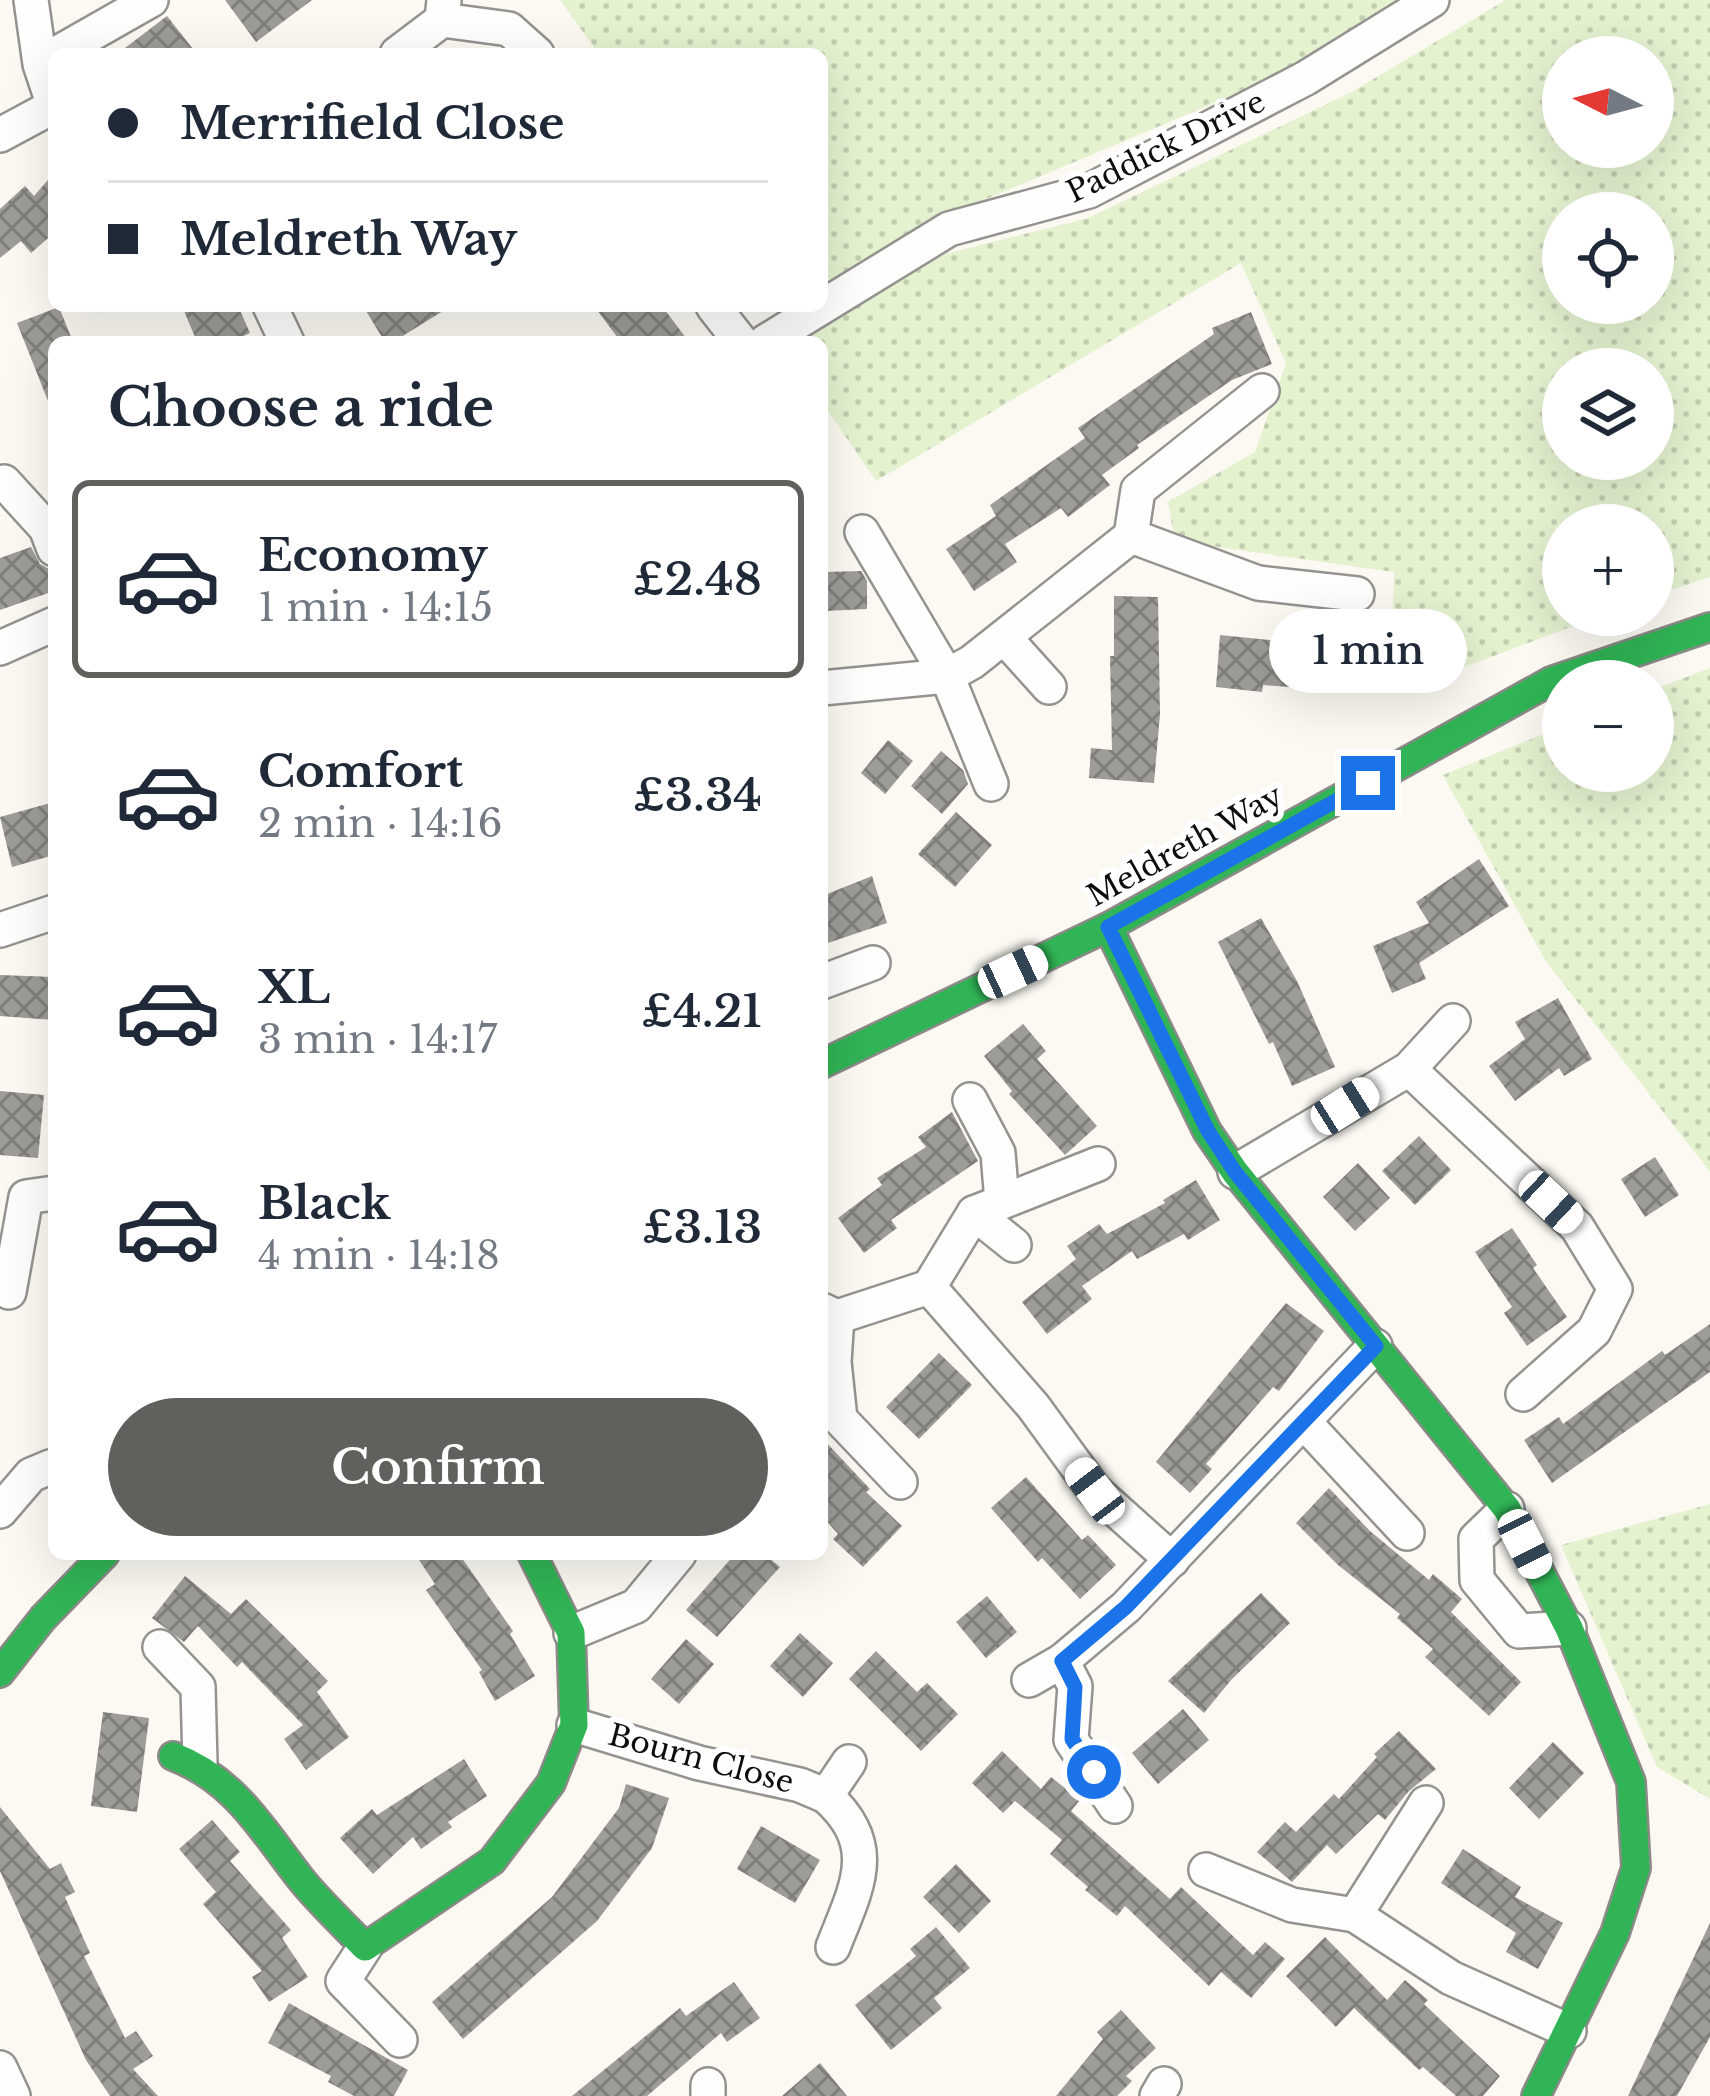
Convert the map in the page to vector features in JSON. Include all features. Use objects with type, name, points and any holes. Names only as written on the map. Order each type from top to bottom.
[{"type":"street","points":[[31,0],[48,52]]},
{"type":"street","points":[[67,48],[151,0]]},
{"type":"street","name":"Paddick Drive","points":[[828,303],[949,229],[1089,191],[1306,78],[1432,0]]},
{"type":"street","points":[[404,48],[443,10],[508,29],[531,48]]},
{"type":"street","points":[[0,135],[48,109]]},
{"type":"street","points":[[718,312],[736,336]]},
{"type":"street","name":"Paddick Drive","points":[[775,336],[814,312]]},
{"type":"street","points":[[828,687],[947,676],[1004,638],[1131,536],[1138,490],[1262,391]]},
{"type":"street","points":[[4,482],[48,533]]},
{"type":"street","points":[[862,532],[947,676],[991,784]]},
{"type":"street","points":[[1131,536],[1258,583],[1357,594]]},
{"type":"street","name":"Meldreth Way","points":[[828,1061],[1108,927],[1551,681],[1710,627]]},
{"type":"street","points":[[0,649],[48,628]]},
{"type":"street","points":[[1004,638],[1049,687]]},
{"type":"street","points":[[0,930],[48,913]]},
{"type":"street","points":[[1108,927],[1208,1131],[1235,1172],[1508,1509],[1569,1628],[1631,1782],[1636,1868],[1615,1933],[1536,2096]]},
{"type":"street","points":[[828,980],[873,963]]},
{"type":"street","points":[[1235,1172],[1409,1069],[1453,1021]]},
{"type":"street","points":[[1409,1069],[1577,1227],[1629,1283],[1594,1331],[1523,1394]]},
{"type":"street","points":[[900,1482],[840,1419],[830,1313],[929,1287],[988,1208],[998,1154],[970,1100]]},
{"type":"street","points":[[988,1208],[1097,1164]]},
{"type":"street","points":[[9,1292],[26,1197],[48,1194]]},
{"type":"street","points":[[988,1208],[1014,1245]]},
{"type":"street","points":[[929,1287],[1034,1406],[1095,1491],[1172,1560]]},
{"type":"street","points":[[1029,1680],[1062,1661],[1126,1607],[1376,1346]]},
{"type":"street","points":[[1304,1422],[1407,1533]]},
{"type":"street","points":[[0,1511],[32,1475],[48,1467]]},
{"type":"street","points":[[1508,1509],[1476,1539],[1477,1580],[1519,1631],[1569,1628]]},
{"type":"street","points":[[0,1673],[43,1618],[99,1560]]},
{"type":"street","points":[[400,2040],[343,1982],[365,1947],[492,1861],[550,1783],[574,1724],[571,1633],[535,1560]]},
{"type":"street","points":[[571,1633],[636,1606],[674,1560]]},
{"type":"street","points":[[160,1647],[198,1687],[186,1760],[218,1775],[255,1814],[310,1891],[365,1947]]},
{"type":"street","points":[[1062,1661],[1075,1687],[1072,1739],[1115,1806]]},
{"type":"street","name":"Bourn Close","points":[[574,1724],[826,1796],[847,1815],[860,1841],[859,1881],[833,1947]]},
{"type":"street","name":"Bourn Close","points":[[826,1796],[849,1762]]},
{"type":"street","points":[[1355,1915],[1426,1803]]},
{"type":"street","points":[[1206,1870],[1292,1905],[1355,1915],[1451,1978],[1569,2031]]},
{"type":"street","points":[[0,2068],[13,2096]]},
{"type":"green space","points":[[560,0],[1419,0],[1283,74],[941,218],[828,282],[828,48],[595,48]]},
{"type":"green space","points":[[1506,0],[1710,0],[1710,577],[1674,589],[1674,504],[1542,504],[1542,636],[1546,636],[1419,684],[1393,607],[1394,572],[1175,541],[1168,502],[1255,452],[1286,363],[1241,263],[876,481],[828,411],[828,336],[804,336],[945,254],[1088,218],[1350,93]]},
{"type":"green space","points":[[1710,668],[1710,1172],[1545,960],[1443,775],[1542,735],[1542,792],[1674,792],[1674,682]]},
{"type":"green space","points":[[1710,1504],[1710,1799],[1657,1767],[1561,1545]]},
{"type":"building","points":[[225,0],[312,0],[256,42]]},
{"type":"building","points":[[167,16],[192,48],[125,48]]},
{"type":"building","points":[[48,180],[48,238],[31,253],[21,241],[0,258],[0,209],[25,186],[34,196]]},
{"type":"building","points":[[48,311],[61,312],[71,336],[48,336],[48,401],[17,323]]},
{"type":"building","points":[[184,312],[241,312],[250,333],[243,336],[194,336]]},
{"type":"building","points":[[367,312],[441,312],[403,336],[381,336]]},
{"type":"building","points":[[598,312],[666,312],[684,336],[616,336]]},
{"type":"building","points":[[1251,312],[1272,364],[1232,380],[1137,445],[1102,475],[1110,485],[1068,517],[1061,508],[1005,544],[1017,562],[974,591],[946,549],[996,516],[990,505],[1085,438],[1078,428],[1214,334],[1212,328]]},
{"type":"building","points":[[31,547],[48,568],[48,593],[0,610],[0,558]]},
{"type":"building","points":[[861,571],[867,581],[867,609],[828,611],[828,572]]},
{"type":"building","points":[[1114,596],[1158,597],[1160,714],[1154,783],[1089,778],[1091,748],[1112,750]]},
{"type":"building","points":[[1335,619],[1377,623],[1372,676],[1318,670],[1316,689],[1263,685],[1262,692],[1216,687],[1220,635],[1280,641],[1281,632],[1334,636]]},
{"type":"building","points":[[888,740],[913,761],[885,794],[861,773]]},
{"type":"building","points":[[941,751],[963,770],[968,784],[942,814],[911,786]]},
{"type":"building","points":[[48,804],[48,857],[12,867],[0,817]]},
{"type":"building","points":[[956,812],[992,845],[955,887],[918,854]]},
{"type":"building","points":[[1479,859],[1509,906],[1419,963],[1426,979],[1392,993],[1373,946],[1429,923],[1416,902]]},
{"type":"building","points":[[872,876],[887,923],[828,943],[828,894]]},
{"type":"building","points":[[1261,918],[1297,981],[1335,1067],[1292,1086],[1218,942]]},
{"type":"building","points":[[0,975],[48,977],[48,1020],[0,1016]]},
{"type":"building","points":[[1558,998],[1592,1059],[1564,1076],[1559,1068],[1515,1101],[1489,1066],[1525,1039],[1515,1022]]},
{"type":"building","points":[[1023,1024],[1046,1051],[1037,1059],[1097,1126],[1065,1155],[1009,1094],[1012,1091],[984,1056]]},
{"type":"building","points":[[0,1091],[44,1095],[38,1158],[0,1155]]},
{"type":"building","points":[[952,1112],[978,1161],[891,1220],[897,1228],[864,1253],[838,1218],[882,1185],[877,1178],[926,1147],[918,1137]]},
{"type":"building","points":[[1419,1136],[1451,1170],[1415,1205],[1382,1171]]},
{"type":"building","points":[[1655,1157],[1679,1195],[1645,1217],[1621,1179]]},
{"type":"building","points":[[1358,1163],[1390,1198],[1355,1231],[1323,1197]]},
{"type":"building","points":[[1196,1180],[1220,1220],[1188,1240],[1184,1234],[1137,1259],[1132,1251],[1082,1286],[1092,1299],[1047,1334],[1022,1302],[1076,1259],[1067,1246],[1099,1224],[1107,1234]]},
{"type":"building","points":[[1512,1228],[1567,1317],[1527,1346],[1504,1313],[1512,1307],[1475,1252]]},
{"type":"building","points":[[1286,1303],[1324,1331],[1279,1391],[1273,1387],[1206,1464],[1212,1469],[1190,1493],[1156,1462]]},
{"type":"building","points":[[1710,1324],[1710,1372],[1552,1483],[1524,1440],[1559,1417],[1563,1424],[1662,1351],[1665,1355]]},
{"type":"building","points":[[939,1353],[972,1385],[919,1439],[886,1407]]},
{"type":"building","points":[[828,1444],[870,1489],[866,1492],[902,1526],[863,1567],[833,1539],[838,1534],[828,1523]]},
{"type":"building","points":[[1026,1477],[1082,1540],[1088,1535],[1116,1565],[1080,1599],[1042,1558],[1038,1562],[991,1508]]},
{"type":"building","points":[[1329,1488],[1370,1531],[1429,1580],[1433,1574],[1462,1599],[1451,1612],[1521,1682],[1489,1716],[1425,1657],[1433,1649],[1397,1618],[1400,1614],[1338,1565],[1296,1523]]},
{"type":"building","points":[[419,1560],[463,1560],[513,1631],[510,1634],[535,1676],[495,1701],[482,1670],[426,1590],[435,1584]]},
{"type":"building","points":[[730,1560],[771,1560],[780,1567],[717,1637],[686,1610]]},
{"type":"building","points":[[185,1576],[231,1614],[246,1599],[286,1638],[328,1681],[317,1692],[349,1737],[306,1770],[284,1739],[303,1725],[242,1662],[237,1667],[198,1626],[184,1642],[152,1618]]},
{"type":"building","points":[[1261,1593],[1290,1623],[1204,1713],[1168,1681]]},
{"type":"building","points":[[987,1596],[1017,1632],[986,1658],[956,1622]]},
{"type":"building","points":[[800,1633],[833,1663],[803,1697],[770,1666]]},
{"type":"building","points":[[686,1639],[714,1664],[679,1704],[651,1679]]},
{"type":"building","points":[[876,1651],[917,1692],[927,1683],[958,1714],[921,1751],[849,1679]]},
{"type":"building","points":[[1183,1709],[1209,1740],[1158,1784],[1132,1753]]},
{"type":"building","points":[[103,1712],[149,1718],[137,1812],[91,1806]]},
{"type":"building","points":[[1399,1731],[1436,1769],[1385,1820],[1378,1814],[1336,1854],[1327,1845],[1292,1882],[1257,1852],[1285,1822],[1296,1832],[1334,1794],[1339,1799]]},
{"type":"building","points":[[1553,1742],[1584,1773],[1539,1819],[1509,1788]]},
{"type":"building","points":[[1002,1751],[1041,1789],[1051,1777],[1080,1800],[1071,1811],[1170,1899],[1181,1887],[1253,1955],[1265,1942],[1285,1959],[1251,1998],[1221,1972],[1209,1986],[1125,1906],[1117,1916],[1085,1890],[1088,1887],[1050,1854],[1062,1840],[1015,1801],[1003,1813],[972,1783]]},
{"type":"building","points":[[464,1759],[487,1796],[448,1822],[452,1827],[421,1849],[413,1837],[373,1874],[340,1838],[372,1809],[377,1815]]},
{"type":"building","points":[[626,1784],[669,1798],[652,1848],[597,1921],[463,2039],[432,2002],[552,1897],[619,1808]]},
{"type":"building","points":[[0,1807],[50,1869],[61,1863],[75,1892],[65,1897],[90,1953],[84,1956],[125,2038],[136,2031],[153,2056],[133,2069],[158,2096],[110,2096],[86,2060],[0,1871]]},
{"type":"building","points":[[212,1820],[240,1852],[230,1861],[291,1930],[282,1938],[308,1977],[269,2002],[252,1977],[262,1971],[203,1904],[216,1892],[179,1849]]},
{"type":"building","points":[[761,1826],[820,1860],[795,1903],[737,1869]]},
{"type":"building","points":[[1463,1849],[1521,1887],[1515,1897],[1563,1923],[1538,1969],[1506,1952],[1516,1933],[1441,1883]]},
{"type":"building","points":[[956,1864],[991,1901],[959,1933],[923,1897]]},
{"type":"building","points":[[1710,1923],[1710,2037],[1677,2096],[1628,2096]]},
{"type":"building","points":[[936,1927],[970,1968],[934,1998],[942,2008],[891,2050],[855,2005],[916,1956],[910,1949]]},
{"type":"building","points":[[1325,1937],[1387,2000],[1405,1980],[1428,2000],[1424,2004],[1500,2076],[1483,2096],[1456,2096],[1423,2067],[1419,2070],[1354,2008],[1336,2027],[1286,1976]]},
{"type":"building","points":[[734,1982],[760,2018],[727,2042],[721,2033],[647,2096],[572,2096],[680,2008],[686,2016]]},
{"type":"building","points":[[289,2003],[408,2070],[394,2096],[354,2096],[328,2082],[331,2076],[268,2043]]},
{"type":"building","points":[[1121,2010],[1156,2048],[1126,2076],[1132,2081],[1117,2096],[1056,2096],[1103,2039],[1097,2032]]},
{"type":"building","points":[[820,2063],[847,2096],[782,2096]]},
{"type":"traffic: fast","points":[[828,1061],[1108,927],[1551,681],[1710,627]]},
{"type":"traffic: fast","points":[[1108,927],[1207,1131],[1235,1172],[1507,1509],[1569,1628],[1631,1782],[1636,1868],[1615,1933],[1536,2096]]},
{"type":"traffic: fast","points":[[0,1673],[43,1618],[99,1560]]},
{"type":"traffic: fast","points":[[173,1756],[230,1792],[365,1947],[492,1861],[551,1783],[574,1725],[571,1633],[535,1560]]},
{"type":"route","points":[[1094,1772],[1072,1739],[1075,1687],[1062,1661],[1126,1607],[1376,1346],[1235,1172],[1208,1131],[1108,927],[1368,783]]}]
